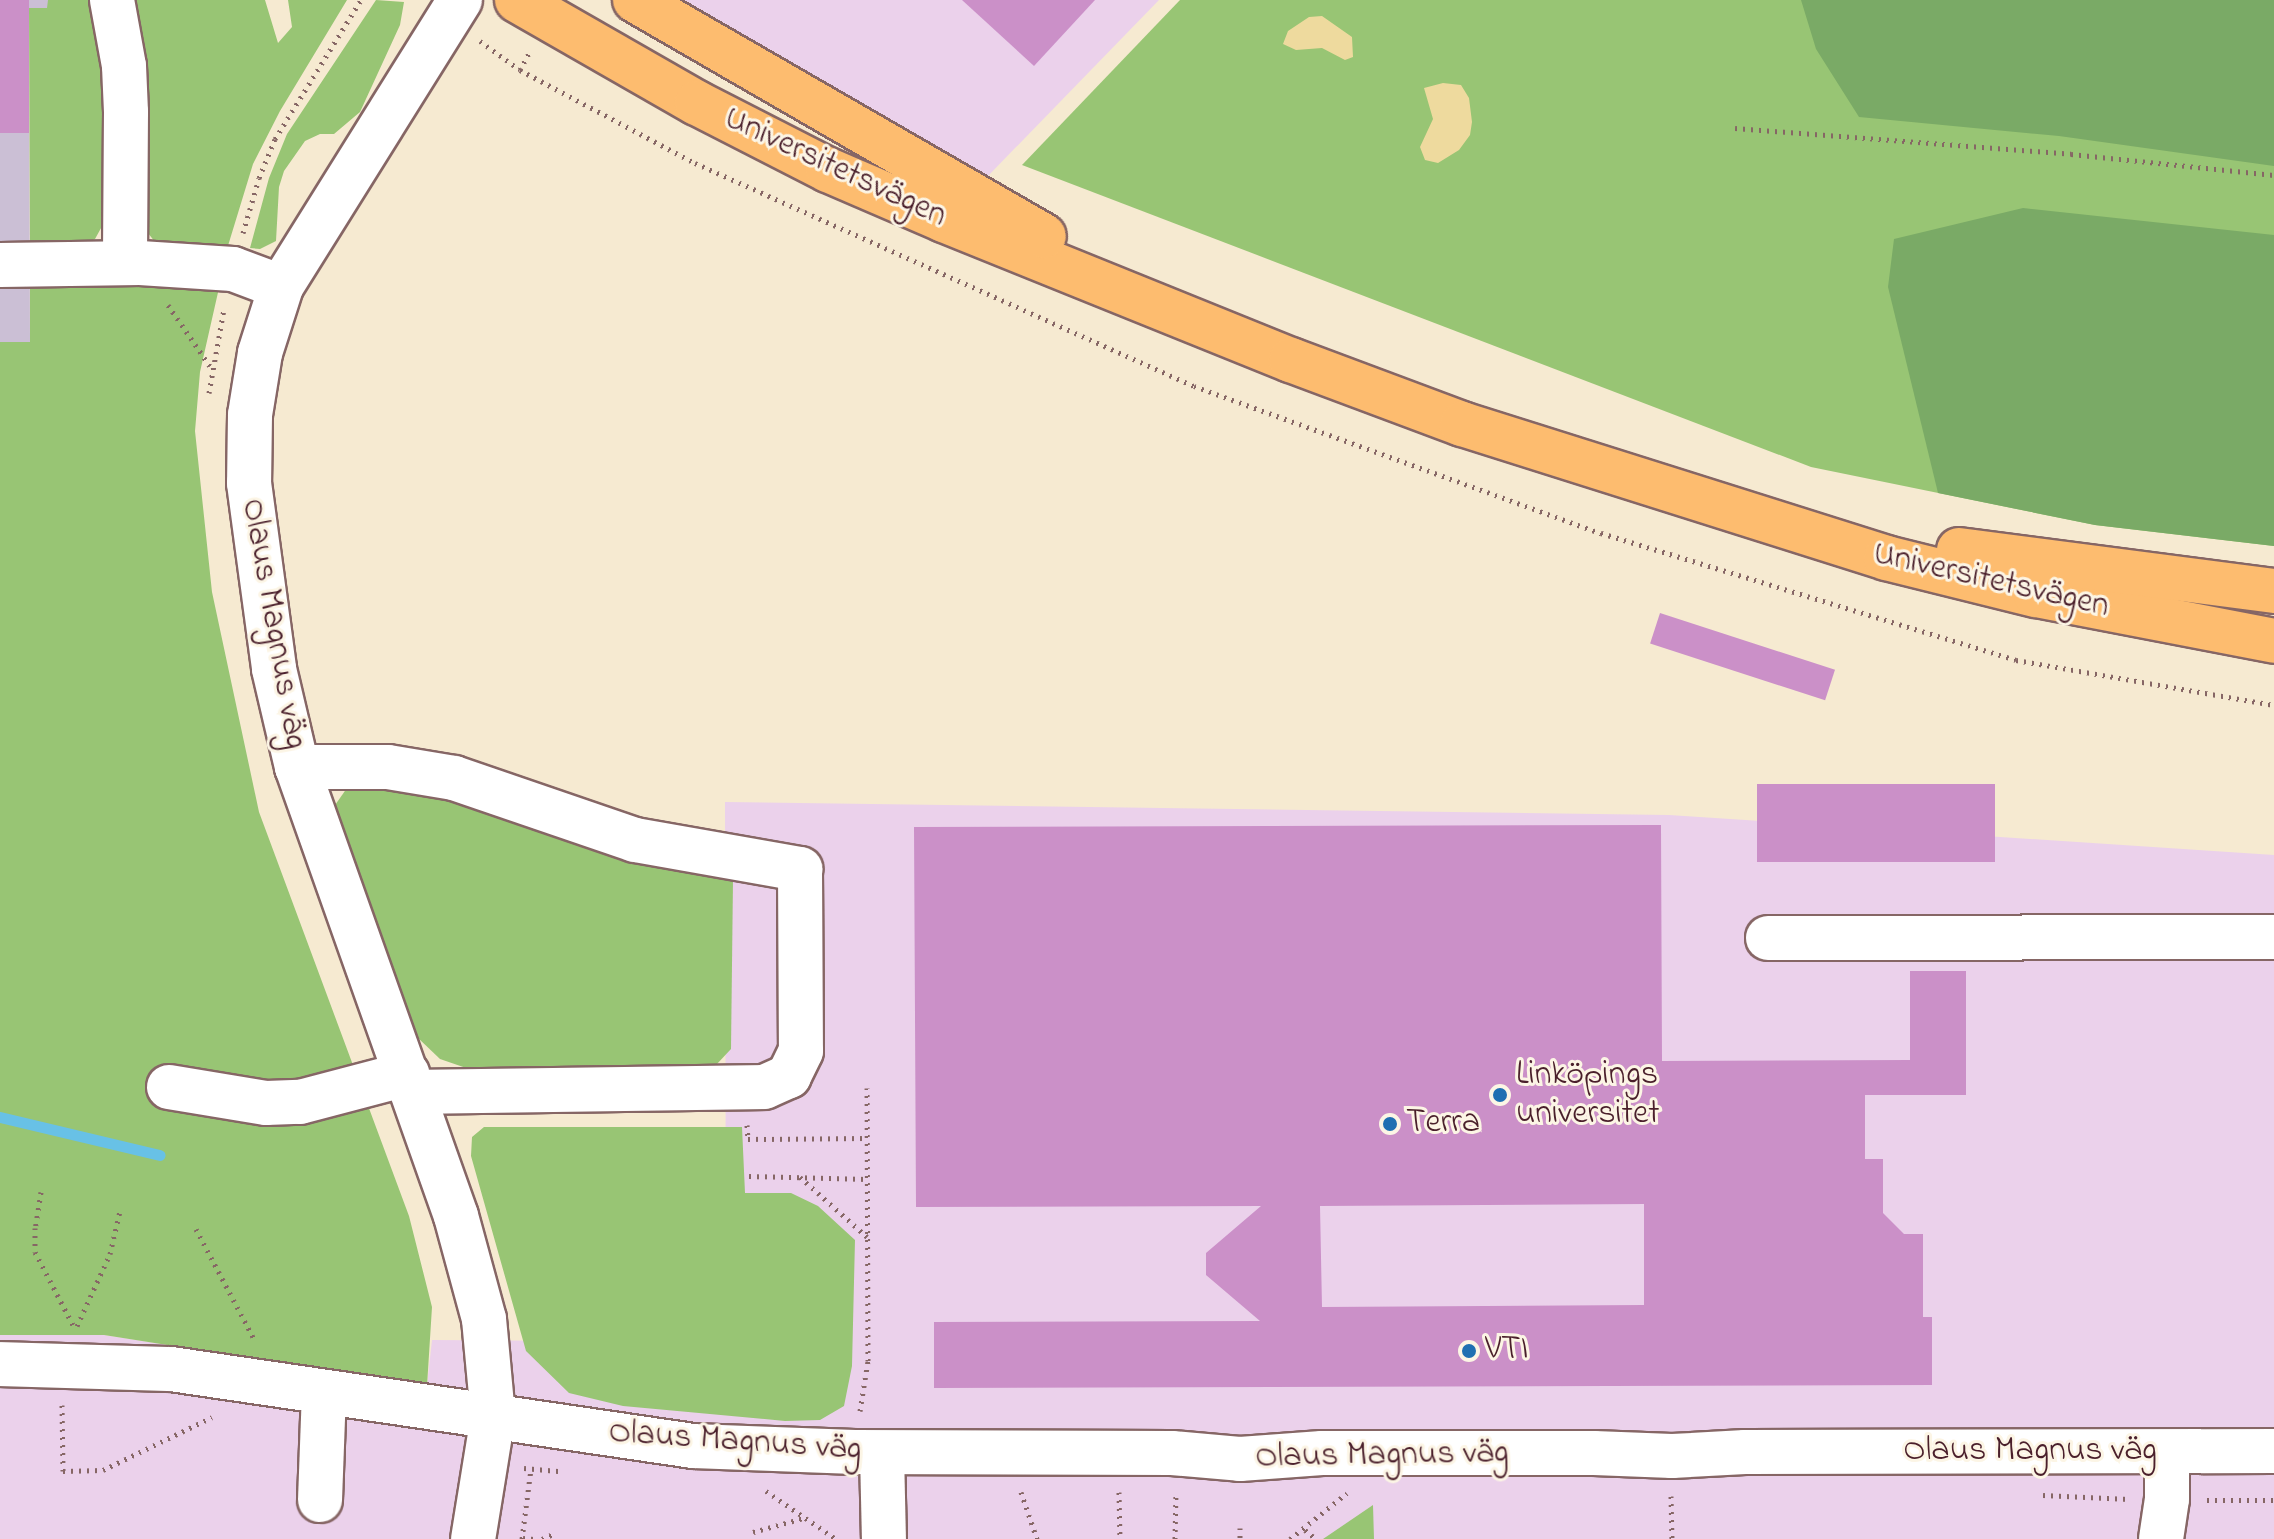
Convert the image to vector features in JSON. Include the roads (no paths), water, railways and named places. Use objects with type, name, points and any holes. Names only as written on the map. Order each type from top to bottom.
[{"type":"main road","name":"Universitetsvägen","points":[[517,0],[697,103],[828,170],[1291,360],[1462,424],[1886,558],[2036,595],[2274,641]]},
{"type":"main road","name":"Universitetsvägen","points":[[635,0],[1167,308]]},
{"type":"main road","name":"Universitetsvägen","points":[[1711,504],[1960,550],[2274,591]]},
{"type":"street","points":[[112,0],[124,66],[132,263]]},
{"type":"street","name":"Olaus Magnus väg","points":[[460,0],[281,287],[257,368],[250,415],[249,483],[274,669],[297,767],[456,1216],[484,1319],[493,1416],[473,1539]]},
{"type":"street","points":[[0,265],[132,263],[233,269],[281,287]]},
{"type":"street","points":[[169,1087],[266,1103],[300,1102],[410,1083],[764,1087],[789,1076],[801,1051],[800,869],[635,840],[454,778],[388,767],[297,767]]},
{"type":"street","points":[[1768,938],[2274,937]]},
{"type":"street","name":"Olaus Magnus väg","points":[[0,1364],[171,1369],[693,1446],[868,1452],[1172,1453],[1240,1459],[1322,1453],[1672,1456],[1745,1452],[2274,1451]]},
{"type":"street","points":[[320,1500],[324,1393]]},
{"type":"street","points":[[868,1452],[884,1539]]},
{"type":"street","points":[[2161,1539],[2167,1499],[2167,1452]]},
{"type":"waterway","points":[[0,1117],[160,1155]]},
{"type":"place","name":"Linköpings universitet","points":[[1500,1095]]},
{"type":"place","name":"Terra","points":[[1390,1124]]},
{"type":"place","name":"VTI","points":[[1469,1351]]}]
